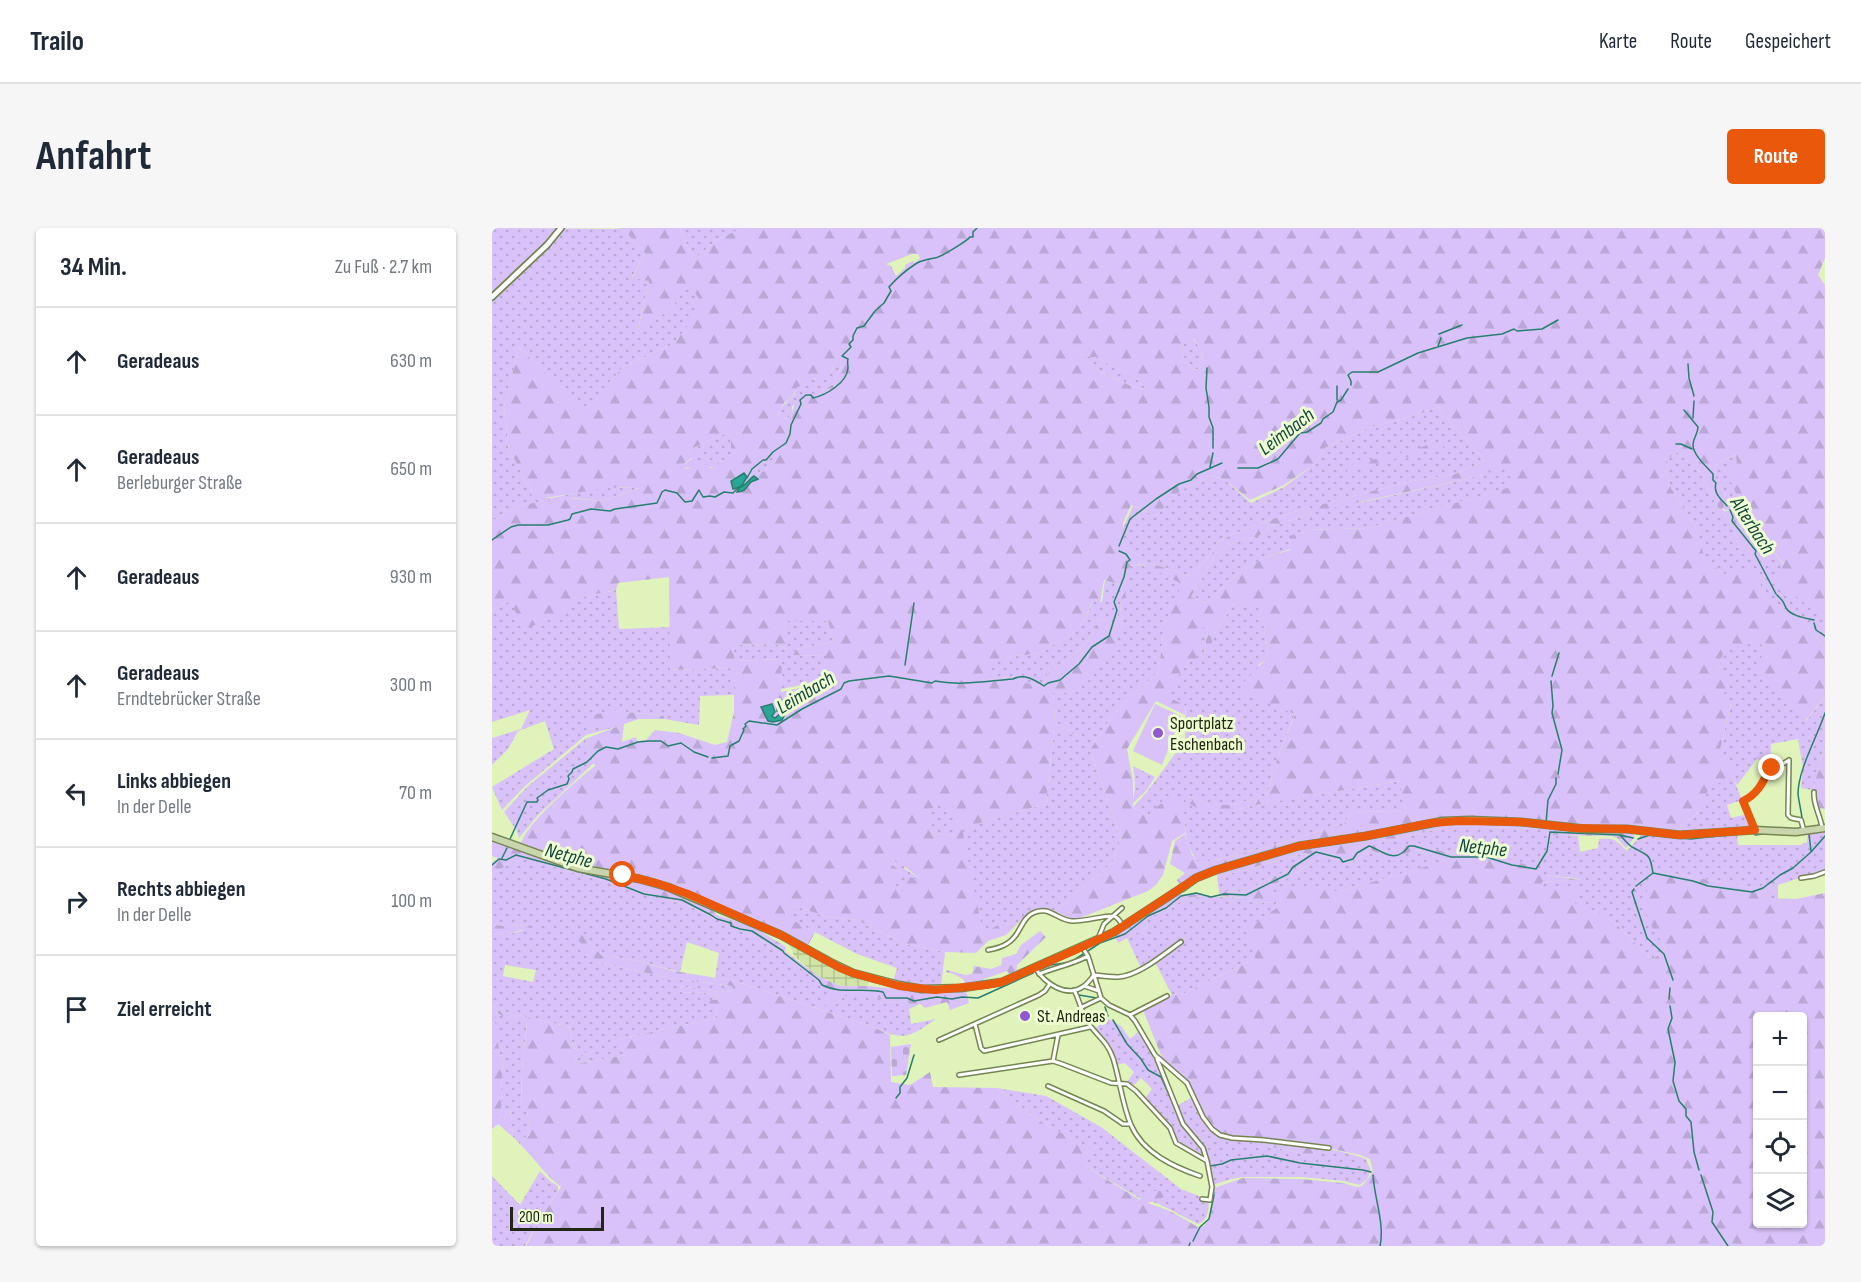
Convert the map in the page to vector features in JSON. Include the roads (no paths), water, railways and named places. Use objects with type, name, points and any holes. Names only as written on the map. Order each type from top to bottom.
[{"type":"main road","points":[[492,837],[579,868],[640,879],[688,894],[781,935],[853,973],[899,986],[935,990],[1002,982],[1035,968],[1085,952],[1097,940],[1169,898],[1196,878],[1299,846],[1431,823],[1482,820],[1680,835],[1755,830],[1784,832],[1824,828]]},
{"type":"street","points":[[492,297],[547,245],[561,228]]},
{"type":"street","points":[[1755,830],[1743,801],[1760,788],[1770,768],[1789,760],[1788,815],[1801,820],[1804,831]]},
{"type":"street","points":[[1814,792],[1814,804],[1821,816],[1824,828]]},
{"type":"street","points":[[1801,878],[1825,872]]},
{"type":"street","points":[[1097,940],[1103,926],[1122,908]]},
{"type":"street","points":[[988,950],[1008,943],[1028,916],[1038,911],[1051,911],[1066,920],[1074,921],[1112,916],[1123,926]]},
{"type":"street","points":[[1094,975],[1118,977],[1128,975],[1143,968],[1181,942]]},
{"type":"street","points":[[1040,974],[1052,968],[1072,964],[1085,952],[1101,998],[1109,1005],[1131,1015],[1155,1055],[1183,1124],[1203,1148],[1212,1193],[1210,1200],[1202,1199]]},
{"type":"street","points":[[1035,968],[1049,985],[1074,990],[1084,986],[1094,975]]},
{"type":"street","points":[[939,1040],[1039,995],[1049,985]]},
{"type":"street","points":[[1084,986],[1099,991]]},
{"type":"street","points":[[1074,990],[1090,1027],[1103,1039],[1112,1056],[1130,1124],[1136,1136],[1157,1155],[1178,1168],[1200,1176]]},
{"type":"street","points":[[1131,1015],[1167,996]]},
{"type":"street","points":[[1082,1007],[1101,998]]},
{"type":"street","points":[[975,1024],[981,1048],[984,1051],[1090,1027]]},
{"type":"street","points":[[1053,1061],[1058,1035]]},
{"type":"street","points":[[1155,1055],[1187,1083],[1207,1124],[1220,1135],[1329,1148]]},
{"type":"street","points":[[959,1075],[1053,1061],[1111,1083],[1127,1084],[1170,1128],[1176,1143],[1207,1161]]},
{"type":"street","points":[[1048,1086],[1124,1124],[1130,1124]]},
{"type":"water","points":[[744,473],[747,477],[741,487],[754,476],[758,479],[751,482],[744,490],[737,492],[740,487],[733,489],[731,481]]},
{"type":"water","points":[[787,703],[782,720],[773,722],[768,721],[761,707],[772,704],[775,712],[772,716],[775,718],[782,712],[777,711],[778,704]]},
{"type":"waterway","points":[[747,478],[752,469],[786,443],[801,404],[800,400],[806,395],[811,395],[813,398],[824,394],[844,379],[848,359],[842,356],[851,347],[849,344],[857,328],[864,326],[884,303],[891,291],[889,287],[917,263],[938,257],[973,237],[973,232],[977,228]]},
{"type":"waterway","name":"Leimbach","points":[[1351,385],[1348,375],[1352,372],[1378,372],[1418,353],[1467,338],[1502,334],[1514,329],[1517,331],[1542,329],[1558,320]]},
{"type":"waterway","points":[[1439,334],[1462,325]]},
{"type":"waterway","points":[[1438,346],[1441,338]]},
{"type":"waterway","points":[[1688,364],[1694,396]]},
{"type":"waterway","points":[[1207,368],[1206,388],[1209,417],[1213,428],[1213,448]]},
{"type":"waterway","points":[[1337,386],[1337,400]]},
{"type":"waterway","name":"Leimbach","points":[[1238,468],[1258,468],[1278,459],[1300,433],[1307,432],[1333,412],[1337,402],[1348,389]]},
{"type":"waterway","points":[[1693,418],[1694,401]]},
{"type":"waterway","name":"Alterbach","points":[[1684,410],[1698,427],[1693,443],[1695,453],[1713,474],[1717,493],[1727,506]]},
{"type":"waterway","points":[[1676,444],[1692,449]]},
{"type":"waterway","points":[[1210,467],[1213,453]]},
{"type":"waterway","name":"Leimbach","points":[[1119,546],[1130,519],[1179,484],[1222,463]]},
{"type":"waterway","points":[[492,540],[518,525],[548,525],[568,520],[572,514],[591,509],[610,511],[657,503],[665,490],[677,493],[685,502],[692,501],[699,490],[703,497],[715,497],[724,492],[733,493],[740,486]]},
{"type":"waterway","name":"Alterbach","points":[[1730,510],[1732,521],[1756,551],[1755,554],[1776,594]]},
{"type":"waterway","name":"Leimbach","points":[[712,758],[728,756],[730,746],[739,741],[745,724],[749,721],[777,725],[841,689],[844,683],[849,681],[889,676],[932,683],[935,681],[964,683],[1025,677],[1044,686],[1060,680],[1079,664],[1092,647],[1109,636],[1117,610],[1114,602],[1127,562],[1130,560],[1126,554],[1119,551]]},
{"type":"waterway","name":"Alterbach","points":[[1777,595],[1791,613],[1814,620]]},
{"type":"waterway","points":[[905,665],[914,603]]},
{"type":"waterway","name":"Alterbach","points":[[1814,623],[1816,630],[1825,636]]},
{"type":"waterway","points":[[1552,676],[1559,653]]},
{"type":"waterway","points":[[1551,681],[1552,713],[1562,750],[1558,774]]},
{"type":"waterway","name":"Alterbach","points":[[1802,818],[1798,794],[1801,775],[1825,713]]},
{"type":"waterway","name":"Leimbach","points":[[510,839],[527,802],[537,802],[537,798],[548,790],[567,784],[568,776],[573,769],[587,762],[598,751],[606,747],[618,749],[638,742],[661,741],[668,746],[681,743],[694,752],[708,757]]},
{"type":"waterway","points":[[1546,823],[1548,800],[1556,784],[1556,778]]},
{"type":"waterway","name":"Netphe","points":[[1041,969],[1071,962],[1100,943],[1125,934],[1148,916],[1166,908],[1181,896],[1196,893],[1211,897],[1224,894],[1246,895],[1288,874],[1293,867],[1316,852],[1340,858],[1343,862],[1353,859],[1357,853],[1369,846],[1394,856],[1402,853],[1409,846],[1414,846],[1451,857],[1486,857],[1536,869],[1547,851],[1550,832],[1620,835],[1630,845],[1648,856],[1653,873],[1708,886],[1752,892],[1763,888],[1793,868],[1825,836]]},
{"type":"waterway","points":[[1638,839],[1650,835],[1691,839],[1735,834]]},
{"type":"waterway","points":[[1755,835],[1763,834]]},
{"type":"waterway","name":"Alterbach","points":[[1809,834],[1811,851]]},
{"type":"waterway","name":"Netphe","points":[[1620,835],[1633,838]]},
{"type":"waterway","name":"Leimbach","points":[[502,858],[507,848]]},
{"type":"waterway","name":"Netphe","points":[[492,865],[499,859],[506,860],[516,855],[606,879],[644,894],[682,900],[717,919],[731,923],[731,926],[752,931],[783,951],[822,985],[837,990],[883,992],[886,998],[907,998],[914,1001],[937,997],[978,998],[1033,973]]},
{"type":"waterway","points":[[1636,886],[1653,873]]},
{"type":"waterway","points":[[1634,889],[1632,892],[1647,938],[1664,954],[1673,980]]},
{"type":"waterway","points":[[1669,999],[1670,988]]},
{"type":"waterway","points":[[1079,995],[1097,998]]},
{"type":"waterway","points":[[1670,1006],[1672,1018],[1668,1029],[1675,1062],[1673,1081],[1679,1101],[1686,1109],[1686,1116],[1691,1122],[1694,1152],[1699,1170]]},
{"type":"waterway","points":[[1105,1007],[1108,1016]]},
{"type":"waterway","points":[[1113,1020],[1127,1044],[1148,1070],[1161,1077],[1177,1112]]},
{"type":"waterway","points":[[896,1098],[907,1078],[914,1055]]},
{"type":"waterway","points":[[1210,1166],[1231,1160],[1267,1156],[1300,1163],[1371,1172]]},
{"type":"waterway","points":[[1373,1175],[1381,1229],[1380,1246]]},
{"type":"waterway","points":[[1701,1175],[1713,1212],[1712,1222],[1728,1246]]},
{"type":"waterway","points":[[1193,1241],[1200,1227],[1209,1219],[1213,1189]]},
{"type":"place","name":"Sportplatz Eschenbach","points":[[1158,733]]},
{"type":"place","name":"St. Andreas","points":[[1025,1016]]}]
